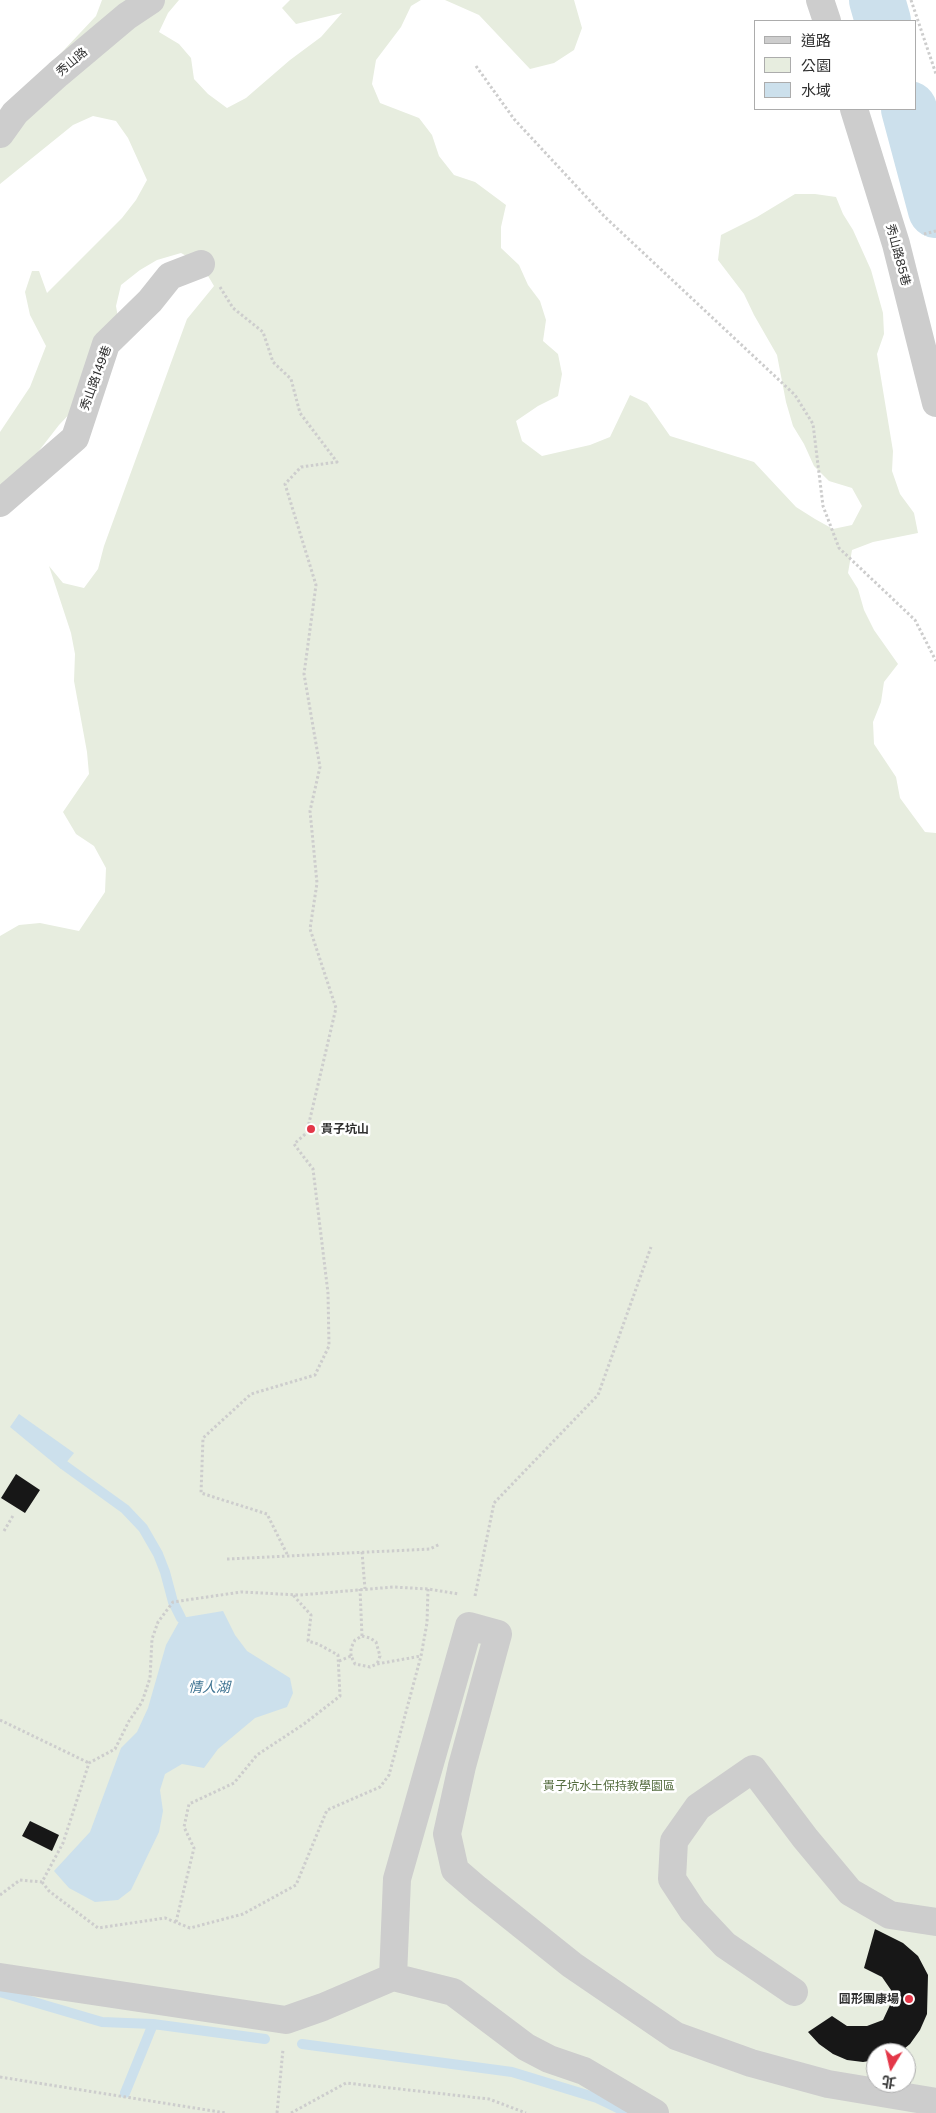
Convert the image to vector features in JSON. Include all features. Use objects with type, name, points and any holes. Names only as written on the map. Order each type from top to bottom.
[{"type":"street","name":"秀山路","points":[[0,134],[15,114],[58,74],[127,16],[151,0]]},
{"type":"street","points":[[820,0],[827,20]]},
{"type":"street","name":"秀山路85巷","points":[[854,110],[896,244],[936,403]]},
{"type":"street","name":"秀山路149巷","points":[[0,503],[75,438],[106,344],[150,301],[170,276],[201,264]]},
{"type":"street","points":[[393,1976],[396,1879],[469,1626],[498,1634],[462,1766],[447,1834],[455,1870],[572,1965],[676,2036],[751,2063],[828,2084],[936,2102]]},
{"type":"street","points":[[794,1992],[725,1945],[693,1911],[672,1879],[674,1841],[698,1808],[753,1769],[805,1838],[850,1892],[890,1915],[936,1922]]},
{"type":"street","points":[[0,1977],[286,2020],[323,2007],[393,1976],[453,1992],[526,2048],[549,2060],[584,2071],[655,2113]]},
{"type":"path","points":[[911,0],[936,74]]},
{"type":"path","points":[[476,66],[514,119],[605,218],[795,395],[813,424],[823,506],[839,548],[915,620],[936,661]]},
{"type":"path","points":[[201,264],[215,270],[218,283],[233,308],[263,332],[273,362],[291,379],[300,413],[337,462],[301,467],[285,484],[316,586],[304,674],[320,767],[310,811],[317,883],[310,929],[336,1008],[309,1123],[311,1129],[294,1144],[313,1169],[328,1293],[329,1346],[315,1375],[251,1394],[203,1438],[201,1493],[267,1514],[288,1556]]},
{"type":"path","points":[[469,1626],[494,1503],[598,1396],[651,1247]]},
{"type":"path","points":[[4,1531],[14,1514]]},
{"type":"path","points":[[227,1559],[430,1549],[440,1544]]},
{"type":"path","points":[[362,1552],[365,1589]]},
{"type":"path","points":[[0,1896],[20,1880],[42,1882],[49,1891],[98,1928],[164,1918],[190,1928],[243,1914],[296,1885],[327,1810],[380,1787],[389,1775],[421,1656],[427,1623],[428,1588]]},
{"type":"path","points":[[42,1882],[63,1843],[88,1763],[115,1748],[129,1721],[142,1702],[150,1678],[152,1639],[158,1622],[173,1602],[241,1592],[292,1595],[360,1589],[428,1588],[459,1594]]},
{"type":"path","points":[[360,1589],[362,1636]]},
{"type":"path","points":[[176,1922],[194,1848],[184,1827],[189,1804],[234,1783],[257,1755],[304,1724],[340,1696],[338,1655],[318,1644],[308,1641],[311,1615],[292,1595]]},
{"type":"path","points":[[377,1664],[380,1656],[376,1642],[362,1636],[355,1640],[350,1656],[355,1664],[361,1667],[370,1667],[421,1656]]},
{"type":"path","points":[[339,1661],[350,1656]]},
{"type":"path","points":[[0,1720],[88,1763]]},
{"type":"path","points":[[277,2113],[286,2020]]},
{"type":"path","points":[[0,2077],[226,2113]]},
{"type":"path","points":[[291,2113],[346,2084],[489,2099],[526,2113]]},
{"type":"green space","name":"貴子坑水土保持教學園區","points":[[102,0],[179,0],[168,13],[159,32],[179,44],[191,58],[194,79],[208,94],[227,108],[246,98],[290,60],[321,37],[342,13],[296,24],[282,8],[290,0],[421,0],[411,6],[401,27],[376,60],[372,84],[380,103],[419,118],[432,135],[439,156],[454,175],[475,182],[506,205],[501,227],[501,248],[519,265],[528,285],[540,301],[546,320],[543,341],[558,354],[562,374],[558,396],[538,406],[516,421],[522,441],[542,456],[590,445],[610,437],[630,395],[647,403],[670,436],[754,462],[796,507],[833,529],[852,525],[862,506],[852,488],[829,481],[814,466],[793,426],[786,402],[777,355],[744,294],[718,260],[721,235],[757,217],[795,194],[836,197],[871,270],[883,313],[884,334],[877,354],[893,451],[892,471],[900,494],[914,513],[918,533],[873,542],[852,550],[848,573],[858,589],[864,610],[874,630],[898,664],[884,682],[881,702],[873,722],[874,744],[896,777],[900,798],[925,832],[936,833],[936,2113],[0,2113],[0,936],[19,925],[40,923],[79,931],[105,892],[106,868],[94,846],[76,834],[63,812],[89,774],[87,752],[74,681],[75,654],[71,633],[49,566],[63,583],[84,588],[98,569],[104,546],[187,319],[214,286],[201,264],[181,253],[157,260],[121,285],[116,306],[120,329],[76,407],[59,425],[24,470],[0,492],[0,432],[30,387],[46,346],[30,315],[25,292],[32,271],[39,271],[47,293],[122,218],[136,200],[147,180],[128,138],[116,121],[93,116],[73,125],[0,184],[0,111],[48,67],[96,16]]},
{"type":"green space","points":[[445,0],[574,0],[582,28],[574,50],[554,63],[530,69],[479,15]]},
{"type":"water","points":[[19,1414],[74,1453],[61,1469],[10,1427]]},
{"type":"water","name":"情人湖","points":[[223,1611],[235,1635],[247,1651],[290,1678],[293,1693],[287,1707],[255,1718],[218,1749],[204,1768],[182,1764],[165,1774],[160,1790],[163,1811],[159,1832],[131,1890],[118,1900],[95,1902],[69,1888],[54,1871],[90,1832],[121,1748],[137,1732],[148,1708],[166,1645],[181,1618]]},
{"type":"building","points":[[16,1474],[40,1490],[25,1513],[1,1498]]},
{"type":"building","points":[[30,1821],[59,1835],[52,1851],[22,1836]]},
{"type":"building","name":"圓形團康場","points":[[875,1929],[903,1943],[918,1956],[928,1975],[927,2014],[920,2030],[911,2043],[866,2043],[866,2062],[863,2062],[847,2060],[833,2054],[819,2044],[808,2032],[832,2016],[847,2026],[867,2026],[883,2020],[890,2005],[891,1990],[882,1977],[864,1968]]},
{"type":"waterway","points":[[877,0],[883,20]]},
{"type":"waterway","points":[[909,110],[936,210]]},
{"type":"waterway","points":[[915,129],[931,135]]},
{"type":"waterway","points":[[64,1465],[125,1509],[143,1528],[158,1554],[173,1602],[181,1618]]},
{"type":"waterway","points":[[0,1992],[102,2022],[153,2024],[265,2039]]},
{"type":"waterway","points":[[125,2093],[153,2024]]},
{"type":"waterway","points":[[302,2044],[512,2072],[597,2098],[628,2113]]},
{"type":"place","name":"貴子坑山","points":[[311,1129]]},
{"type":"place","name":"圓形團康場","points":[[909,1999]]}]
